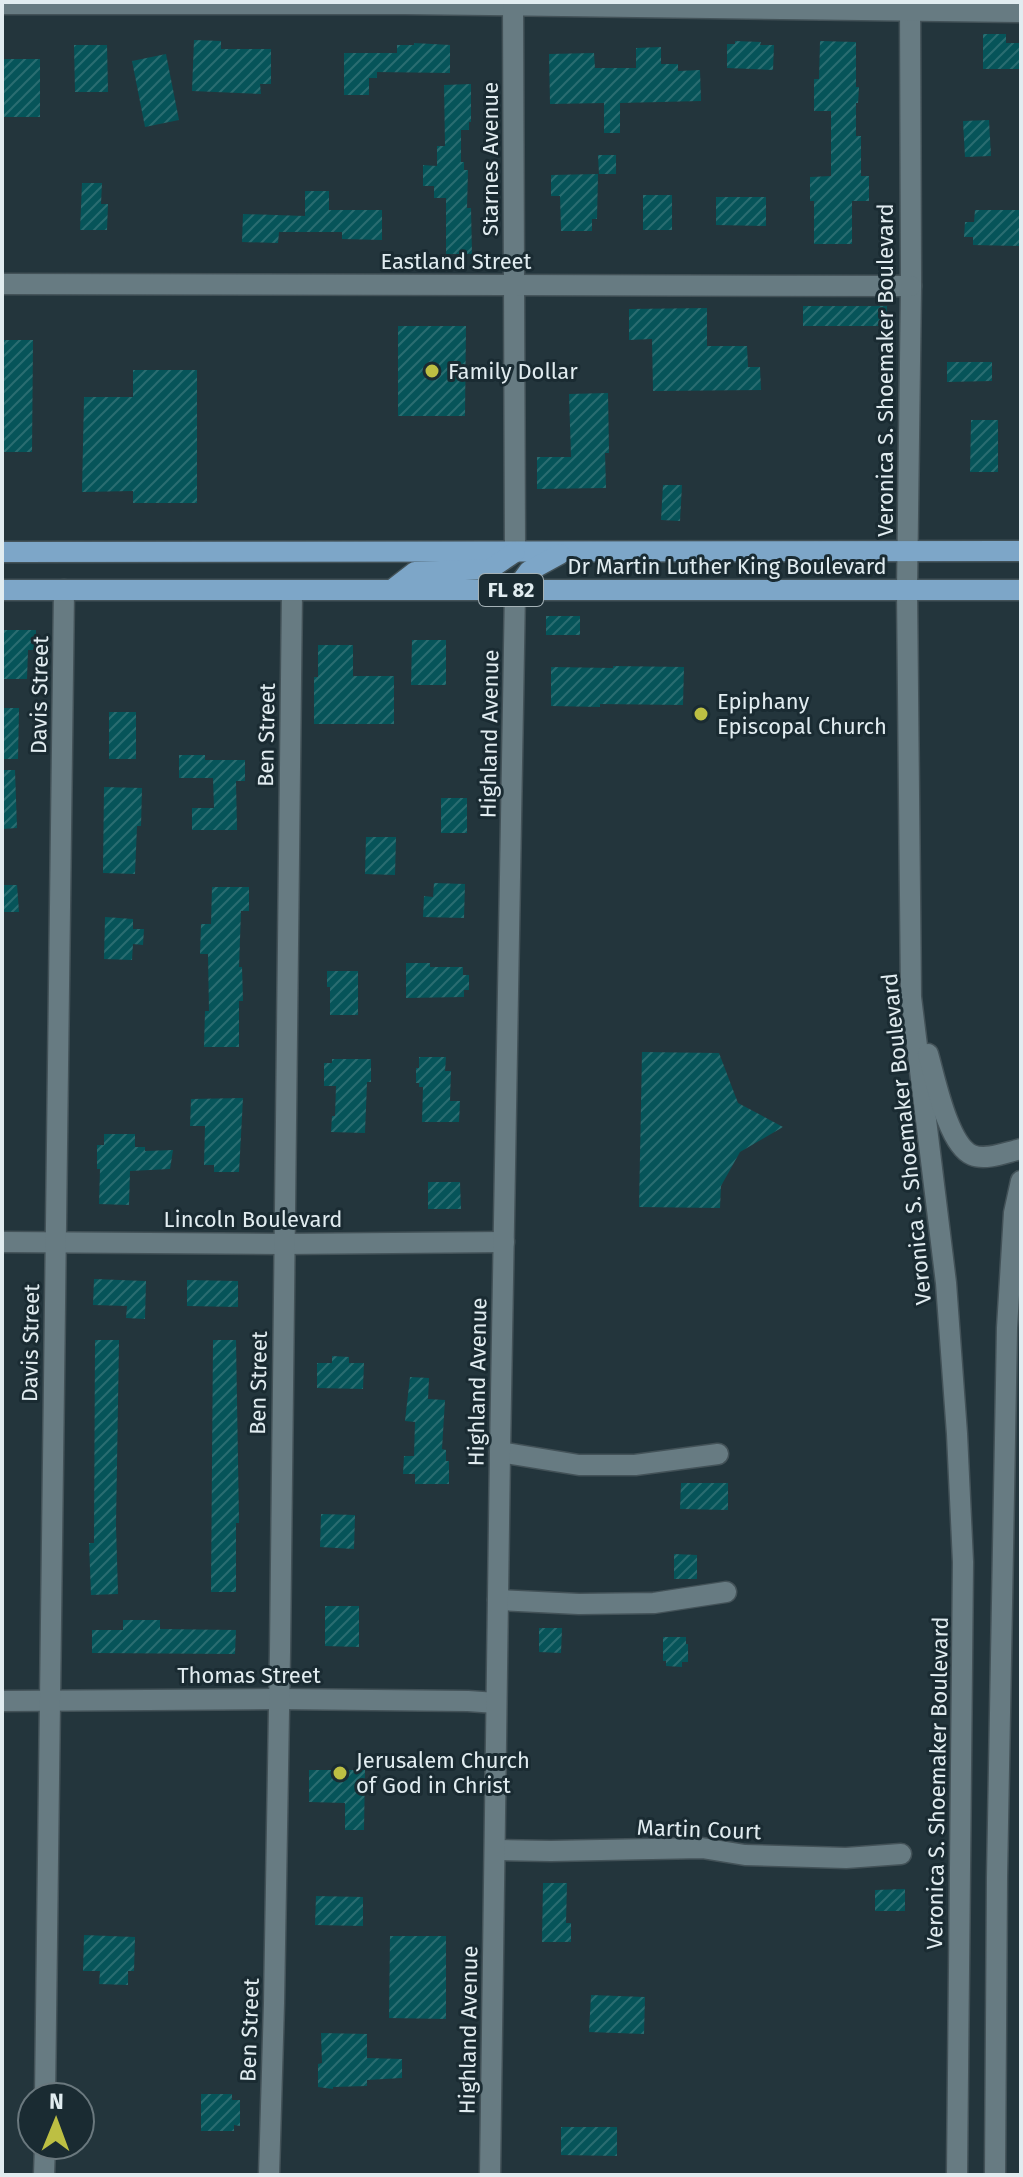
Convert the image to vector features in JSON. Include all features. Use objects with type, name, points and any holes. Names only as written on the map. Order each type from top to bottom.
[{"type":"main road","name":"Dr Martin Luther King Boulevard","points":[[2,552],[1021,551]]},
{"type":"main road","points":[[393,589],[415,572],[490,569],[515,552]]},
{"type":"main road","points":[[515,590],[529,571],[564,552]]},
{"type":"main road","name":"Dr Martin Luther King Boulevard","points":[[2,590],[1021,590]]},
{"type":"street","points":[[2,4],[910,6],[1021,12]]},
{"type":"street","name":"Starnes Avenue","points":[[513,5],[515,552]]},
{"type":"street","name":"Veronica S. Shoemaker Boulevard","points":[[910,6],[911,286],[907,590],[911,997],[946,1283],[963,1562],[957,2175]]},
{"type":"street","name":"Eastland Street","points":[[2,284],[911,286]]},
{"type":"street","name":"Davis Street","points":[[45,2081],[64,590]]},
{"type":"street","name":"Highland Avenue","points":[[490,2175],[515,590]]},
{"type":"street","name":"Ben Street","points":[[269,2175],[274,2003],[292,591]]},
{"type":"street","points":[[911,997],[949,1127],[963,1149],[974,1157],[989,1157],[1021,1149]]},
{"type":"street","points":[[995,2175],[997,1862],[1007,1328],[1014,1213],[1021,1181]]},
{"type":"street","name":"Lincoln Boulevard","points":[[2,1242],[504,1242]]},
{"type":"street","points":[[500,1452],[579,1465],[635,1465],[718,1454]]},
{"type":"street","points":[[498,1600],[579,1604],[654,1603],[726,1592]]},
{"type":"street","name":"Thomas Street","points":[[2,1701],[278,1699],[496,1703]]},
{"type":"street","name":"Martin Court","points":[[495,1850],[702,1848],[745,1855],[846,1858],[901,1854]]},
{"type":"building","points":[[983,34],[1006,34],[1006,43],[1021,43],[1021,69],[983,69]]},
{"type":"building","points":[[194,40],[221,41],[221,49],[271,49],[271,84],[260,84],[261,94],[192,91]]},
{"type":"building","points":[[735,41],[774,45],[773,70],[727,68],[727,44],[735,44]]},
{"type":"building","points":[[820,41],[856,42],[856,87],[859,87],[856,136],[861,136],[861,176],[869,176],[869,201],[852,201],[852,244],[814,244],[814,201],[810,201],[810,177],[831,176],[831,111],[814,111],[814,79],[819,79]]},
{"type":"building","points":[[74,45],[107,45],[108,92],[75,92]]},
{"type":"building","points":[[397,45],[450,45],[450,73],[377,72],[377,78],[369,78],[369,95],[344,95],[344,53],[397,53]]},
{"type":"building","points":[[661,47],[661,64],[678,64],[678,71],[700,70],[701,101],[620,103],[620,133],[604,133],[604,103],[550,104],[549,54],[594,53],[595,68],[636,68],[636,48]]},
{"type":"building","points":[[166,54],[179,120],[145,127],[132,61]]},
{"type":"building","points":[[2,59],[40,59],[40,117],[2,117]]},
{"type":"building","points":[[471,84],[471,122],[469,130],[461,130],[461,162],[464,162],[464,170],[468,170],[467,208],[471,208],[472,254],[446,254],[446,198],[434,198],[434,186],[423,186],[423,165],[437,166],[437,146],[445,146],[444,85]]},
{"type":"building","points":[[989,120],[991,156],[965,157],[963,121]]},
{"type":"building","points":[[598,155],[616,155],[616,174],[599,174]]},
{"type":"building","points":[[598,174],[597,219],[592,219],[592,231],[561,231],[560,196],[551,196],[551,175]]},
{"type":"building","points":[[82,183],[102,183],[101,204],[108,204],[107,230],[80,230]]},
{"type":"building","points":[[305,191],[329,191],[329,210],[382,210],[382,240],[342,239],[342,232],[279,232],[278,243],[242,242],[243,214],[305,216]]},
{"type":"building","points":[[643,195],[672,195],[672,230],[643,230]]},
{"type":"building","points":[[716,197],[766,197],[766,226],[716,225]]},
{"type":"building","points":[[975,210],[1021,210],[1021,246],[973,245],[973,237],[964,237],[965,222],[974,222]]},
{"type":"building","points":[[803,306],[887,306],[887,326],[803,326]]},
{"type":"building","points":[[707,308],[707,346],[747,346],[748,367],[760,367],[761,390],[653,391],[652,339],[629,340],[629,309]]},
{"type":"building","name":"Family Dollar","points":[[398,326],[466,326],[465,416],[398,416]]},
{"type":"building","points":[[2,340],[33,340],[32,452],[2,452]]},
{"type":"building","points":[[947,362],[992,362],[992,381],[947,382]]},
{"type":"building","points":[[133,370],[197,370],[197,503],[133,503],[133,491],[82,492],[84,397],[133,397]]},
{"type":"building","points":[[608,393],[606,488],[537,489],[537,457],[571,457],[569,394]]},
{"type":"building","points":[[971,420],[998,420],[998,472],[970,472]]},
{"type":"building","points":[[663,485],[682,485],[680,521],[661,520]]},
{"type":"building","points":[[546,616],[580,616],[580,635],[546,635]]},
{"type":"building","points":[[2,630],[36,630],[36,650],[28,650],[27,679],[2,679]]},
{"type":"building","points":[[412,640],[446,640],[446,685],[411,685]]},
{"type":"building","points":[[318,645],[353,645],[353,676],[394,676],[394,724],[314,724]]},
{"type":"building","points":[[551,667],[684,667],[683,705],[551,706]]},
{"type":"building","points":[[2,708],[19,708],[18,759],[2,759]]},
{"type":"building","points":[[109,712],[136,712],[136,759],[109,759]]},
{"type":"building","points":[[179,755],[205,755],[205,760],[245,760],[245,781],[236,781],[237,830],[192,830],[192,808],[214,808],[213,778],[179,778]]},
{"type":"building","points":[[2,770],[15,770],[17,828],[2,829]]},
{"type":"building","points":[[104,787],[142,788],[135,874],[103,873]]},
{"type":"building","points":[[441,798],[467,798],[467,833],[441,833]]},
{"type":"building","points":[[366,837],[396,837],[395,875],[365,874]]},
{"type":"building","points":[[434,883],[465,884],[464,918],[423,917],[424,896],[433,897]]},
{"type":"building","points":[[2,885],[17,885],[19,912],[2,912]]},
{"type":"building","points":[[212,887],[249,887],[249,911],[241,911],[239,967],[242,967],[243,1001],[239,1001],[239,1047],[204,1047],[205,1011],[209,1011],[208,954],[200,954],[201,924],[211,924]]},
{"type":"building","points":[[105,917],[133,919],[133,929],[144,929],[143,945],[133,944],[132,960],[104,959]]},
{"type":"building","points":[[406,963],[463,967],[463,975],[469,975],[469,990],[464,990],[464,997],[406,998]]},
{"type":"building","points":[[327,971],[358,971],[358,1015],[330,1015]]},
{"type":"building","points":[[642,1052],[719,1053],[738,1103],[783,1127],[740,1152],[721,1186],[720,1208],[639,1207]]},
{"type":"building","points":[[419,1057],[446,1057],[445,1071],[451,1071],[450,1101],[460,1101],[459,1122],[422,1122],[423,1087],[416,1083]]},
{"type":"building","points":[[332,1059],[371,1059],[365,1133],[331,1132],[336,1086],[324,1086],[324,1063],[332,1063]]},
{"type":"building","points":[[243,1098],[239,1172],[214,1172],[214,1165],[204,1165],[205,1126],[190,1126],[191,1099]]},
{"type":"building","points":[[104,1134],[135,1134],[135,1147],[145,1147],[145,1151],[173,1150],[170,1169],[130,1171],[129,1205],[99,1204],[97,1145],[104,1145]]},
{"type":"building","points":[[428,1182],[460,1182],[461,1209],[428,1209]]},
{"type":"building","points":[[94,1279],[146,1281],[145,1319],[126,1318],[127,1306],[93,1305]]},
{"type":"building","points":[[187,1280],[238,1281],[238,1307],[187,1306]]},
{"type":"building","points":[[95,1340],[119,1340],[118,1594],[91,1595],[89,1543],[94,1543]]},
{"type":"building","points":[[213,1340],[236,1340],[239,1523],[236,1523],[236,1592],[211,1592]]},
{"type":"building","points":[[332,1356],[349,1357],[349,1363],[364,1363],[363,1389],[317,1388],[317,1363],[332,1363]]},
{"type":"building","points":[[410,1377],[429,1378],[428,1399],[445,1400],[442,1449],[446,1450],[446,1461],[449,1461],[449,1484],[415,1484],[415,1474],[403,1474],[404,1456],[414,1456],[415,1422],[405,1421]]},
{"type":"building","points":[[681,1483],[728,1483],[728,1510],[680,1509]]},
{"type":"building","points":[[321,1514],[355,1515],[354,1549],[320,1547]]},
{"type":"building","points":[[674,1554],[697,1555],[697,1579],[674,1579]]},
{"type":"building","points":[[325,1606],[359,1606],[359,1647],[325,1646]]},
{"type":"building","points":[[123,1620],[160,1620],[160,1629],[236,1630],[235,1654],[92,1653],[92,1630],[123,1630]]},
{"type":"building","points":[[539,1628],[562,1628],[561,1653],[539,1652]]},
{"type":"building","points":[[663,1637],[686,1637],[688,1662],[682,1662],[682,1667],[666,1666],[666,1661],[663,1661]]},
{"type":"building","points":[[309,1770],[365,1770],[364,1830],[345,1830],[345,1803],[309,1802]]},
{"type":"building","points":[[543,1883],[567,1883],[566,1923],[571,1923],[571,1942],[542,1942]]},
{"type":"building","points":[[905,1889],[905,1911],[875,1911],[875,1890]]},
{"type":"building","points":[[316,1896],[363,1897],[363,1926],[315,1925]]},
{"type":"building","points":[[84,1935],[135,1937],[134,1971],[128,1971],[128,1985],[99,1984],[100,1971],[83,1971]]},
{"type":"building","points":[[390,1936],[446,1936],[446,2019],[389,2018]]},
{"type":"building","points":[[591,1995],[645,1997],[644,2034],[589,2032]]},
{"type":"building","points":[[321,2033],[367,2034],[367,2058],[402,2059],[402,2078],[367,2080],[367,2086],[318,2087],[318,2064],[322,2063]]},
{"type":"building","points":[[201,2094],[232,2094],[232,2100],[240,2100],[240,2126],[234,2125],[234,2131],[201,2131]]},
{"type":"building","points":[[561,2127],[617,2127],[617,2156],[561,2155]]},
{"type":"place","name":"Family Dollar","points":[[432,371]]},
{"type":"place","name":"Epiphany Episcopal Church","points":[[701,714]]},
{"type":"place","name":"Jerusalem Church of God in Christ","points":[[340,1773]]}]
